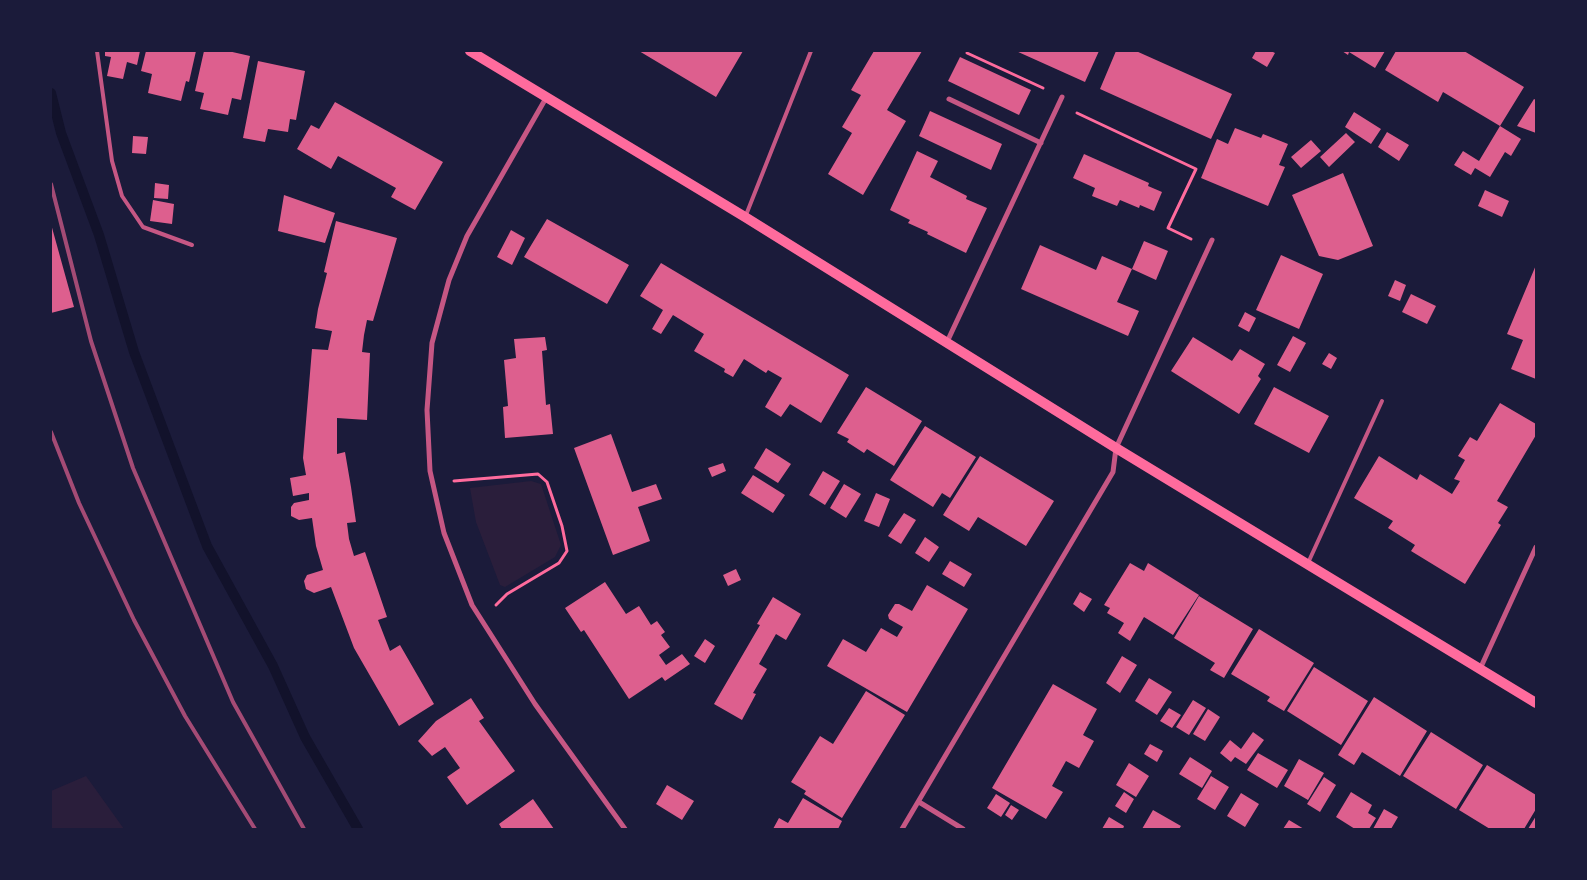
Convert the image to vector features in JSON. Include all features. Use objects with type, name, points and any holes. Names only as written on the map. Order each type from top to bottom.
[{"type":"main road","points":[[474,52],[546,98],[745,217],[1116,448],[1536,703]]},
{"type":"street","points":[[947,342],[1062,97]]},
{"type":"street","points":[[546,98],[467,236],[449,280],[432,343],[427,410],[430,471],[444,533],[472,606],[536,704],[625,829]]},
{"type":"street","points":[[949,99],[1041,143]]},
{"type":"street","points":[[902,829],[1114,472],[1116,448],[1212,240]]},
{"type":"street","points":[[1480,669],[1536,547]]},
{"type":"street","points":[[919,802],[963,829]]},
{"type":"lane","points":[[97,51],[112,161],[122,196],[143,227],[192,245]]},
{"type":"lane","points":[[745,217],[811,51]]},
{"type":"lane","points":[[1307,564],[1382,401]]},
{"type":"path","points":[[966,53],[1078,104],[1075,112],[1196,169],[1168,228],[1208,247]]},
{"type":"path","points":[[432,482],[538,474],[546,482],[562,526],[567,551],[558,563],[507,594],[481,620]]},
{"type":"shaded area","points":[[531,481],[541,484],[561,545],[555,557],[505,587],[500,585],[476,522],[470,488]]},
{"type":"shaded area","points":[[86,776],[124,829],[51,829],[51,791]]},
{"type":"building","points":[[105,51],[140,51],[137,65],[127,62],[123,79],[107,76],[111,57],[105,56]]},
{"type":"building","points":[[146,51],[196,51],[189,82],[186,81],[181,101],[148,93],[152,74],[141,71]]},
{"type":"building","points":[[204,51],[228,51],[250,56],[241,100],[232,98],[228,115],[200,109],[204,93],[195,91]]},
{"type":"building","points":[[639,51],[743,51],[716,97]]},
{"type":"building","points":[[874,51],[922,51],[887,110],[906,121],[863,195],[828,174],[852,133],[842,127],[861,95],[851,90]]},
{"type":"building","points":[[1016,51],[1099,51],[1085,82]]},
{"type":"building","points":[[1116,51],[1136,51],[1232,94],[1211,139],[1100,89]]},
{"type":"building","points":[[1256,51],[1271,51],[1275,53],[1267,67],[1252,58]]},
{"type":"building","points":[[1342,51],[1385,51],[1375,68],[1349,52],[1348,55]]},
{"type":"building","points":[[1396,51],[1464,51],[1524,87],[1500,126],[1443,92],[1438,102],[1385,70]]},
{"type":"building","points":[[960,57],[1031,90],[1019,115],[948,81]]},
{"type":"building","points":[[258,61],[305,71],[296,120],[290,119],[288,132],[268,129],[265,142],[243,138]]},
{"type":"building","points":[[1534,99],[1536,100],[1536,133],[1517,126]]},
{"type":"building","points":[[335,102],[443,162],[415,210],[391,197],[396,188],[338,156],[331,169],[297,149],[311,125],[319,129]]},
{"type":"building","points":[[930,111],[1002,144],[991,170],[919,136]]},
{"type":"building","points":[[1354,112],[1381,129],[1371,144],[1345,127]]},
{"type":"building","points":[[1500,126],[1521,139],[1511,156],[1505,152],[1490,177],[1475,168],[1471,175],[1454,165],[1463,151],[1479,161]]},
{"type":"building","points":[[1235,128],[1261,138],[1263,134],[1288,144],[1279,165],[1285,167],[1268,206],[1201,178],[1217,139],[1228,144]]},
{"type":"building","points":[[1387,132],[1409,145],[1399,161],[1378,147]]},
{"type":"building","points":[[1346,133],[1355,142],[1329,167],[1320,157]]},
{"type":"building","points":[[133,136],[148,137],[146,154],[132,153]]},
{"type":"building","points":[[1311,140],[1321,151],[1301,168],[1291,157]]},
{"type":"building","points":[[917,151],[938,161],[930,177],[967,196],[966,199],[987,208],[966,253],[927,234],[928,232],[908,223],[910,220],[890,210]]},
{"type":"building","points":[[1084,154],[1149,183],[1148,186],[1162,192],[1154,211],[1140,205],[1139,208],[1120,200],[1117,206],[1092,196],[1095,188],[1073,178]]},
{"type":"building","points":[[1343,173],[1373,246],[1338,260],[1319,256],[1292,195]]},
{"type":"building","points":[[155,183],[169,185],[168,199],[154,198]]},
{"type":"building","points":[[1485,190],[1509,201],[1502,217],[1478,206]]},
{"type":"building","points":[[284,195],[335,213],[325,243],[278,231]]},
{"type":"building","points":[[153,200],[174,204],[172,224],[150,221]]},
{"type":"building","points":[[547,219],[629,265],[607,304],[524,257]]},
{"type":"building","points":[[336,221],[397,238],[373,321],[367,320],[364,335],[362,352],[370,353],[367,420],[337,418],[337,454],[345,452],[356,522],[347,523],[349,539],[354,556],[365,552],[387,617],[378,620],[390,651],[400,645],[434,704],[399,726],[354,648],[331,587],[314,593],[306,589],[304,581],[307,575],[323,570],[316,546],[312,518],[299,520],[291,516],[291,507],[294,503],[309,500],[309,493],[293,496],[290,478],[306,475],[303,458],[312,349],[328,350],[332,331],[315,328],[327,273],[324,272]]},
{"type":"building","points":[[51,224],[74,307],[51,313]]},
{"type":"building","points":[[511,230],[525,238],[512,265],[497,257]]},
{"type":"building","points":[[1144,241],[1168,251],[1156,280],[1132,269]]},
{"type":"building","points":[[1040,245],[1096,270],[1102,256],[1132,269],[1117,302],[1139,311],[1128,336],[1021,289]]},
{"type":"building","points":[[1281,255],[1323,274],[1299,329],[1256,310]]},
{"type":"building","points":[[661,263],[849,375],[821,423],[790,404],[781,417],[765,407],[782,378],[768,370],[766,373],[744,359],[733,377],[724,372],[725,369],[694,351],[704,334],[673,315],[661,334],[652,329],[663,310],[640,296]]},
{"type":"building","points":[[1536,265],[1536,379],[1511,369],[1523,340],[1507,334]]},
{"type":"building","points":[[1395,280],[1406,285],[1400,301],[1388,296]]},
{"type":"building","points":[[1411,294],[1436,306],[1427,324],[1402,312]]},
{"type":"building","points":[[1245,312],[1256,318],[1249,332],[1238,326]]},
{"type":"building","points":[[1293,336],[1306,343],[1290,372],[1277,365]]},
{"type":"building","points":[[545,337],[547,350],[542,351],[546,405],[550,404],[553,434],[505,438],[503,407],[508,406],[504,360],[516,358],[514,339]]},
{"type":"building","points":[[1193,337],[1232,361],[1240,349],[1265,364],[1258,376],[1261,379],[1239,414],[1171,371]]},
{"type":"building","points":[[1329,353],[1337,358],[1331,369],[1322,364]]},
{"type":"building","points":[[866,387],[922,421],[894,466],[867,449],[864,453],[847,442],[849,439],[837,433]]},
{"type":"building","points":[[1274,387],[1329,416],[1309,453],[1254,424]]},
{"type":"building","points":[[1500,403],[1536,424],[1536,435],[1497,501],[1508,507],[1498,523],[1501,525],[1465,584],[1411,551],[1415,545],[1388,528],[1393,521],[1354,498],[1379,456],[1417,480],[1420,474],[1452,494],[1460,481],[1454,479],[1465,460],[1458,456],[1470,437],[1477,441]]},
{"type":"building","points":[[925,426],[976,457],[950,498],[942,493],[933,507],[890,480]]},
{"type":"building","points":[[611,434],[632,492],[656,484],[662,499],[638,507],[650,541],[613,555],[574,448]]},
{"type":"building","points":[[766,448],[791,464],[778,483],[754,468]]},
{"type":"building","points":[[980,456],[1054,501],[1026,546],[978,517],[969,531],[943,515]]},
{"type":"building","points":[[723,463],[726,471],[712,477],[708,468]]},
{"type":"building","points":[[823,471],[840,481],[825,505],[809,495]]},
{"type":"building","points":[[753,475],[785,495],[773,513],[741,493]]},
{"type":"building","points":[[844,484],[861,494],[846,518],[830,508]]},
{"type":"building","points":[[876,493],[890,499],[879,527],[864,521]]},
{"type":"building","points":[[904,513],[916,520],[901,544],[888,536]]},
{"type":"building","points":[[925,537],[939,547],[929,562],[915,553]]},
{"type":"building","points":[[950,561],[972,574],[964,587],[942,574]]},
{"type":"building","points":[[1130,563],[1144,571],[1148,563],[1199,595],[1173,635],[1144,617],[1130,641],[1118,633],[1124,623],[1107,613],[1110,608],[1104,605]]},
{"type":"building","points":[[736,569],[741,580],[728,586],[723,575]]},
{"type":"building","points":[[605,582],[626,614],[639,606],[651,625],[657,621],[665,632],[661,635],[670,647],[659,655],[666,665],[682,654],[690,664],[665,681],[662,677],[629,699],[584,630],[581,632],[565,608]]},
{"type":"building","points":[[927,585],[968,609],[907,712],[827,666],[843,639],[866,652],[881,628],[897,637],[903,627],[889,619],[888,615],[895,604],[899,604],[912,611]]},
{"type":"building","points":[[1080,592],[1092,599],[1084,612],[1073,604]]},
{"type":"building","points":[[1199,596],[1253,629],[1224,678],[1210,670],[1215,663],[1174,638]]},
{"type":"building","points":[[773,597],[801,614],[786,640],[776,634],[759,664],[767,669],[753,693],[756,694],[742,720],[714,704],[760,625],[757,624]]},
{"type":"building","points":[[1259,629],[1314,663],[1284,711],[1267,701],[1270,697],[1231,674]]},
{"type":"building","points":[[705,639],[715,646],[705,663],[694,656]]},
{"type":"building","points":[[1122,656],[1137,665],[1120,693],[1106,683]]},
{"type":"building","points":[[1314,667],[1368,701],[1341,745],[1287,711]]},
{"type":"building","points":[[1149,678],[1172,692],[1157,715],[1135,701]]},
{"type":"building","points":[[1053,684],[1097,709],[1083,735],[1094,741],[1079,768],[1066,761],[1052,786],[1063,792],[1046,819],[992,788]]},
{"type":"building","points":[[866,691],[905,715],[842,818],[804,794],[806,791],[791,782],[820,736],[833,744]]},
{"type":"building","points":[[1374,697],[1427,731],[1400,776],[1362,752],[1354,765],[1338,755]]},
{"type":"building","points":[[471,698],[484,718],[479,721],[515,771],[467,805],[447,777],[460,768],[445,747],[432,756],[418,741],[436,721]]},
{"type":"building","points":[[1193,700],[1206,708],[1189,735],[1176,727]]},
{"type":"building","points":[[1169,708],[1181,715],[1172,728],[1160,721]]},
{"type":"building","points":[[1208,709],[1220,717],[1205,741],[1193,734]]},
{"type":"building","points":[[1253,732],[1264,740],[1246,764],[1235,757],[1231,762],[1220,753],[1230,740],[1241,749]]},
{"type":"building","points":[[1431,732],[1483,765],[1456,809],[1403,776]]},
{"type":"building","points":[[1150,744],[1163,751],[1157,762],[1144,754]]},
{"type":"building","points":[[1258,753],[1288,770],[1277,788],[1247,770]]},
{"type":"building","points":[[1190,757],[1212,771],[1202,788],[1179,774]]},
{"type":"building","points":[[1299,759],[1324,773],[1308,800],[1284,786]]},
{"type":"building","points":[[1129,763],[1149,776],[1136,797],[1116,785]]},
{"type":"building","points":[[1487,765],[1536,795],[1536,809],[1524,829],[1490,829],[1459,810]]},
{"type":"building","points":[[1211,776],[1229,787],[1215,810],[1197,799]]},
{"type":"building","points":[[1324,777],[1336,785],[1320,812],[1307,804]]},
{"type":"building","points":[[667,785],[694,801],[682,820],[656,804]]},
{"type":"building","points":[[1124,792],[1134,799],[1126,813],[1115,806]]},
{"type":"building","points":[[1351,792],[1372,805],[1368,813],[1376,818],[1369,829],[1355,829],[1336,817]]},
{"type":"building","points":[[1241,793],[1259,804],[1245,827],[1227,816]]},
{"type":"building","points":[[996,794],[1010,803],[1001,817],[987,808]]},
{"type":"building","points":[[803,798],[842,821],[838,829],[773,829],[779,818],[788,823]]},
{"type":"building","points":[[533,799],[554,829],[502,829],[499,824]]},
{"type":"building","points":[[1011,805],[1019,810],[1012,820],[1005,815]]},
{"type":"building","points":[[1384,809],[1398,817],[1391,829],[1373,829]]},
{"type":"building","points":[[1153,810],[1181,826],[1179,829],[1142,829]]},
{"type":"building","points":[[1536,816],[1536,829],[1528,829]]},
{"type":"building","points":[[1109,817],[1124,826],[1123,829],[1102,829]]},
{"type":"building","points":[[1289,820],[1304,829],[1283,829]]},
{"type":"waterway","points":[[51,93],[61,133],[99,235],[134,352],[207,546],[273,666],[305,737],[358,829]]},
{"type":"railway","points":[[51,184],[91,341],[133,468],[233,702],[304,829]]},
{"type":"railway","points":[[51,432],[79,503],[134,620],[185,716],[255,829]]}]
